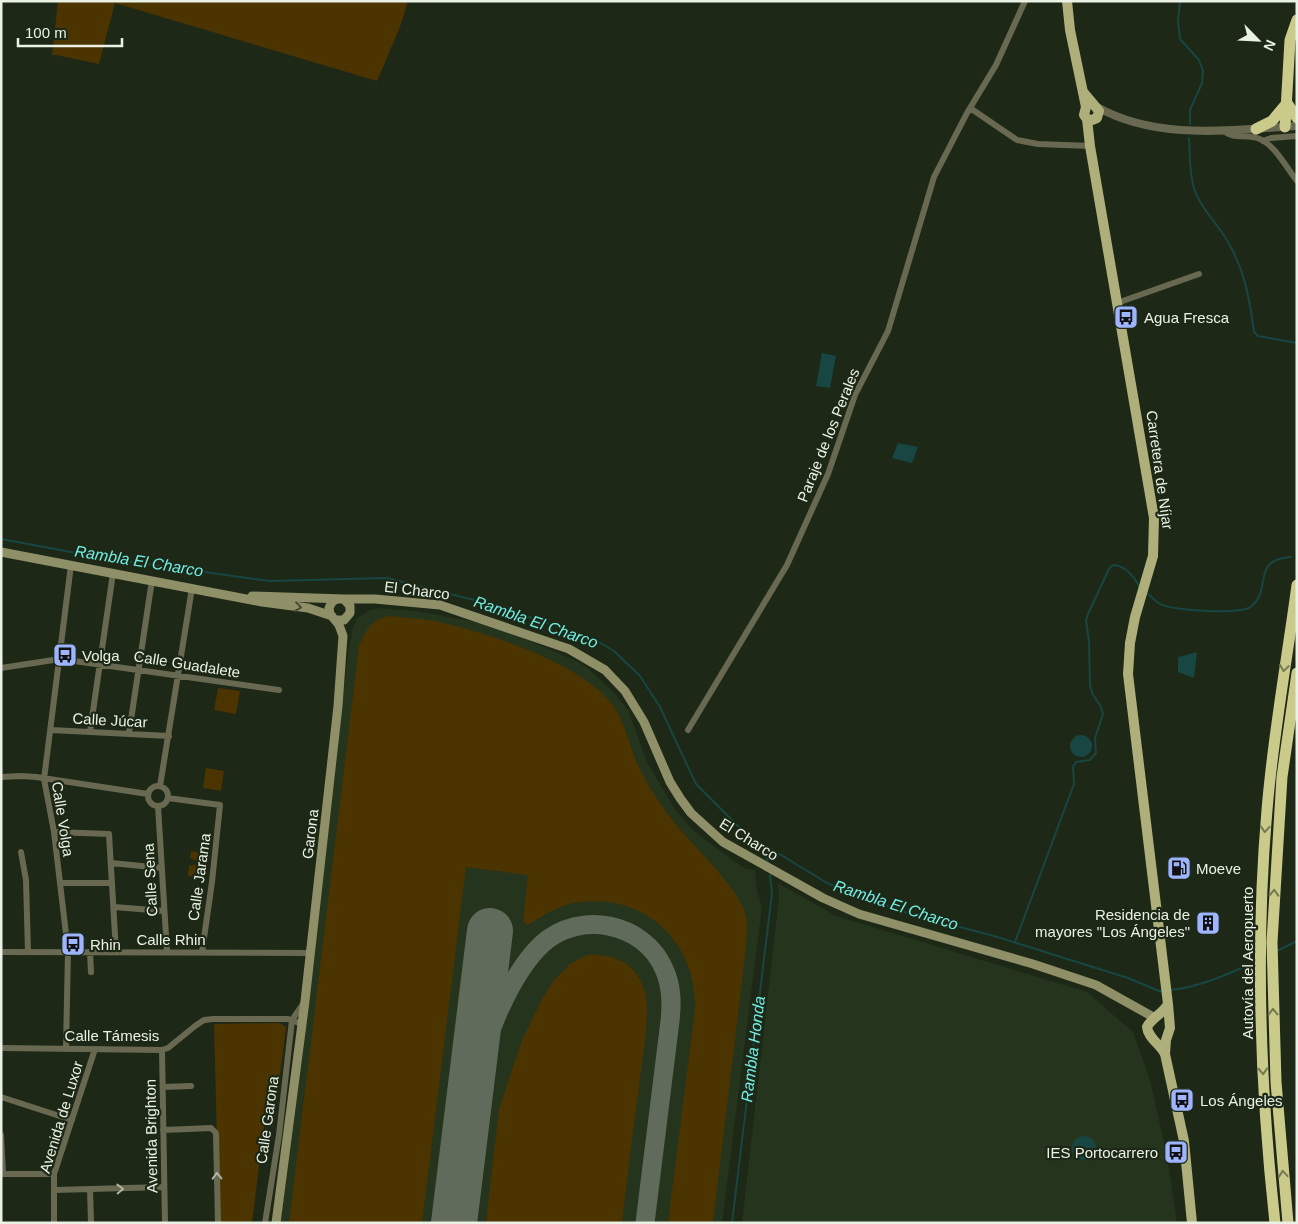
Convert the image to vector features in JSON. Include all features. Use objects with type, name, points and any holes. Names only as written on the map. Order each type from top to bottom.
[{"type":"highway","points":[[1291,127],[1286,103],[1290,40],[1297,20]]},
{"type":"highway","points":[[1286,103],[1297,118]]},
{"type":"highway","points":[[1256,129],[1272,121],[1286,103]]},
{"type":"highway","name":"Autovía del Aeropuerto","points":[[1275,1223],[1264,1090],[1260,970],[1262,869],[1270,775],[1297,585]]},
{"type":"highway","name":"Autovía del Aeropuerto","points":[[1288,1223],[1276,1082],[1272,942],[1282,777],[1297,673]]},
{"type":"main road","points":[[1067,1],[1070,30],[1081,88],[1094,109]]},
{"type":"main road","name":"Carretera de Níjar","points":[[1094,109],[1095,120],[1088,119],[1090,146],[1154,518],[1153,556],[1135,617],[1130,643],[1128,674],[1166,976],[1170,1031],[1167,1037],[1165,1054],[1183,1136],[1192,1223]]},
{"type":"main road","name":"El Charco","points":[[1,552],[262,602],[308,608],[334,618]]},
{"type":"main road","name":"El Charco","points":[[232,596],[368,599],[440,605],[570,649],[605,670],[625,691],[644,722],[670,782],[680,798],[691,813],[723,842],[823,898],[859,914],[1084,980],[1106,989],[1131,1005],[1156,1017]]},
{"type":"main road","points":[[341,599],[349,603],[351,612],[343,646],[341,629],[329,608],[332,602],[341,599]]},
{"type":"main road","name":"El Charco","points":[[351,612],[359,603],[368,599]]},
{"type":"main road","points":[[334,618],[344,620],[351,612]]},
{"type":"main road","name":"Garona","points":[[276,1223],[331,777],[343,646]]},
{"type":"main road","points":[[1131,1005],[1147,1027],[1151,1020],[1165,1010],[1168,1004]]},
{"type":"main road","points":[[1156,1017],[1164,1018],[1169,1023]]},
{"type":"main road","name":"Carretera de Níjar","points":[[1147,1027],[1148,1032],[1165,1054]]},
{"type":"main road","points":[[1154,1039],[1167,1037]]},
{"type":"street","name":"Paraje de los Perales","points":[[688,730],[787,565],[828,474],[854,395],[888,331],[934,177],[970,108],[996,65],[1025,1]]},
{"type":"street","points":[[970,108],[1017,140],[1038,144],[1090,146]]},
{"type":"street","points":[[1094,109],[1134,123],[1161,129],[1223,130],[1291,127]]},
{"type":"street","points":[[1223,130],[1230,135],[1255,137],[1264,141],[1297,181]]},
{"type":"street","points":[[1264,141],[1271,138],[1297,136]]},
{"type":"street","points":[[1117,302],[1198,274]]},
{"type":"street","name":"Calle Volga","points":[[66,1048],[68,951],[54,832],[44,779],[71,564]]},
{"type":"street","points":[[90,732],[113,572]]},
{"type":"street","points":[[129,733],[152,580]]},
{"type":"street","points":[[160,786],[192,588]]},
{"type":"street","name":"Calle Guadalete","points":[[1,668],[60,659],[280,690]]},
{"type":"street","name":"Calle Júcar","points":[[51,730],[169,736]]},
{"type":"street","points":[[1,769],[2,777],[21,776],[148,794]]},
{"type":"street","points":[[148,794],[154,787],[160,786]]},
{"type":"street","points":[[148,794],[151,803],[158,806],[165,803],[168,798],[167,792],[160,786]]},
{"type":"street","name":"Calle Jarama","points":[[168,798],[220,805],[202,952]]},
{"type":"street","name":"Calle Sena","points":[[158,806],[167,952]]},
{"type":"street","points":[[54,832],[109,834],[116,952]]},
{"type":"street","points":[[21,852],[26,880],[28,952]]},
{"type":"street","points":[[111,863],[162,868]]},
{"type":"street","points":[[60,883],[112,883]]},
{"type":"street","points":[[114,908],[164,911]]},
{"type":"street","name":"Calle Rhin","points":[[1,952],[310,953]]},
{"type":"street","points":[[90,952],[91,972]]},
{"type":"street","points":[[292,1020],[304,1001]]},
{"type":"street","name":"Calle Támesis","points":[[1,1048],[162,1050],[168,1048],[204,1020],[213,1018],[292,1020],[302,1024]]},
{"type":"street","name":"Calle Garona","points":[[265,1223],[279,1136],[292,1020]]},
{"type":"street","name":"Avenida de Luxor","points":[[54,1223],[54,1174],[96,1049]]},
{"type":"street","name":"Avenida Brighton","points":[[162,1050],[165,1223]]},
{"type":"street","points":[[163,1087],[191,1086]]},
{"type":"street","points":[[1,1097],[72,1120]]},
{"type":"street","points":[[163,1130],[211,1128],[215,1130],[218,1223]]},
{"type":"street","points":[[1,1135],[2,1174],[54,1174]]},
{"type":"street","points":[[54,1190],[164,1187]]},
{"type":"street","points":[[90,1189],[91,1223]]},
{"type":"shaded area","points":[[58,1],[408,1],[400,27],[377,81],[115,3],[99,64],[52,55]]},
{"type":"shaded area","points":[[379,608],[416,611],[493,625],[574,660],[588,668],[616,695],[628,710],[647,762],[676,811],[692,829],[717,849],[746,869],[755,870],[756,886],[762,907],[722,1223],[278,1223],[349,647],[357,618],[368,611]]},
{"type":"shaded area","points":[[389,616],[434,621],[506,641],[558,664],[582,677],[601,692],[615,708],[636,761],[648,785],[682,832],[726,881],[742,906],[747,922],[747,936],[713,1223],[668,1223],[695,1009],[693,985],[687,964],[677,944],[663,928],[646,915],[627,906],[604,902],[580,902],[566,905],[528,925],[523,921],[528,875],[466,867],[422,1223],[289,1223],[359,646],[373,623]]},
{"type":"shaded area","points":[[218,688],[240,691],[236,714],[214,710]]},
{"type":"shaded area","points":[[206,768],[224,771],[221,791],[203,788]]},
{"type":"shaded area","points":[[191,851],[210,854],[209,860],[205,860],[206,878],[188,876],[189,866],[197,864],[197,861],[190,858]]},
{"type":"shaded area","points":[[778,883],[836,916],[1087,992],[1133,1032],[1150,1080],[1166,1151],[1177,1223],[742,1223],[779,897]]},
{"type":"shaded area","points":[[587,955],[608,956],[627,965],[632,969],[643,986],[646,999],[645,1038],[622,1223],[486,1223],[499,1109],[522,1040],[543,997],[555,979],[570,964]]},
{"type":"shaded area","points":[[280,1023],[286,1029],[273,1127],[264,1126],[252,1223],[219,1223],[214,1024]]},
{"type":"water","points":[[822,353],[836,356],[830,388],[816,386]]},
{"type":"water","points":[[898,443],[918,447],[912,463],[892,458]]},
{"type":"water","points":[[1197,652],[1194,678],[1178,672],[1178,657]]},
{"type":"water","points":[[1081,735],[1089,738],[1092,746],[1089,754],[1081,757],[1073,754],[1070,746],[1073,738]]},
{"type":"water","points":[[1084,1136],[1089,1137],[1095,1143],[1095,1153],[1089,1159],[1084,1160],[1079,1159],[1073,1153],[1072,1148],[1073,1143],[1079,1137]]},
{"type":"waterway","points":[[1180,1],[1178,21],[1180,39],[1199,60],[1203,71],[1202,83],[1190,110],[1190,124]]},
{"type":"waterway","points":[[1189,138],[1190,169],[1196,194],[1223,234],[1241,269],[1248,293],[1254,332],[1258,336],[1297,343]]},
{"type":"waterway","name":"Rambla El Charco","points":[[1,539],[98,557],[269,581],[387,578],[494,605],[594,639],[614,651],[640,676],[660,707],[696,784],[745,833],[827,883],[907,913],[994,936],[1128,978],[1162,991]]},
{"type":"waterway","points":[[1148,594],[1160,604],[1178,609],[1207,611],[1246,609],[1252,606],[1258,599],[1266,569],[1271,563],[1279,559],[1291,557]]},
{"type":"waterway","points":[[1015,942],[1074,784],[1073,767],[1076,762],[1090,760],[1096,753],[1095,738],[1103,714],[1090,685],[1089,641],[1086,621],[1088,614],[1109,569],[1113,565],[1117,565],[1128,572],[1139,586]]},
{"type":"waterway","name":"Rambla Honda","points":[[757,841],[768,861]]},
{"type":"waterway","name":"Rambla Honda","points":[[732,1223],[772,893],[770,875]]},
{"type":"waterway","name":"Rambla El Charco","points":[[1277,951],[1297,941]]},
{"type":"waterway","name":"Rambla El Charco","points":[[1169,990],[1203,983],[1257,961]]},
{"type":"taxiway","points":[[470,1090],[498,1012],[507,993],[529,958],[542,944],[557,933],[574,927],[592,925],[609,926],[626,931],[642,940],[655,953],[664,969],[669,982],[671,1001],[645,1223]]},
{"type":"runway","points":[[454,1223],[490,931]]},
{"type":"place","name":"Agua Fresca","points":[[1126,317]]},
{"type":"place","name":"Volga","points":[[65,655]]},
{"type":"place","name":"Moeve","points":[[1179,868]]},
{"type":"place","name":"Residencia de mayores \"Los Ángeles\"","points":[[1208,923]]},
{"type":"place","name":"Rhin","points":[[73,944]]},
{"type":"place","name":"Los Ángeles","points":[[1182,1100]]},
{"type":"place","name":"IES Portocarrero","points":[[1176,1152]]}]
